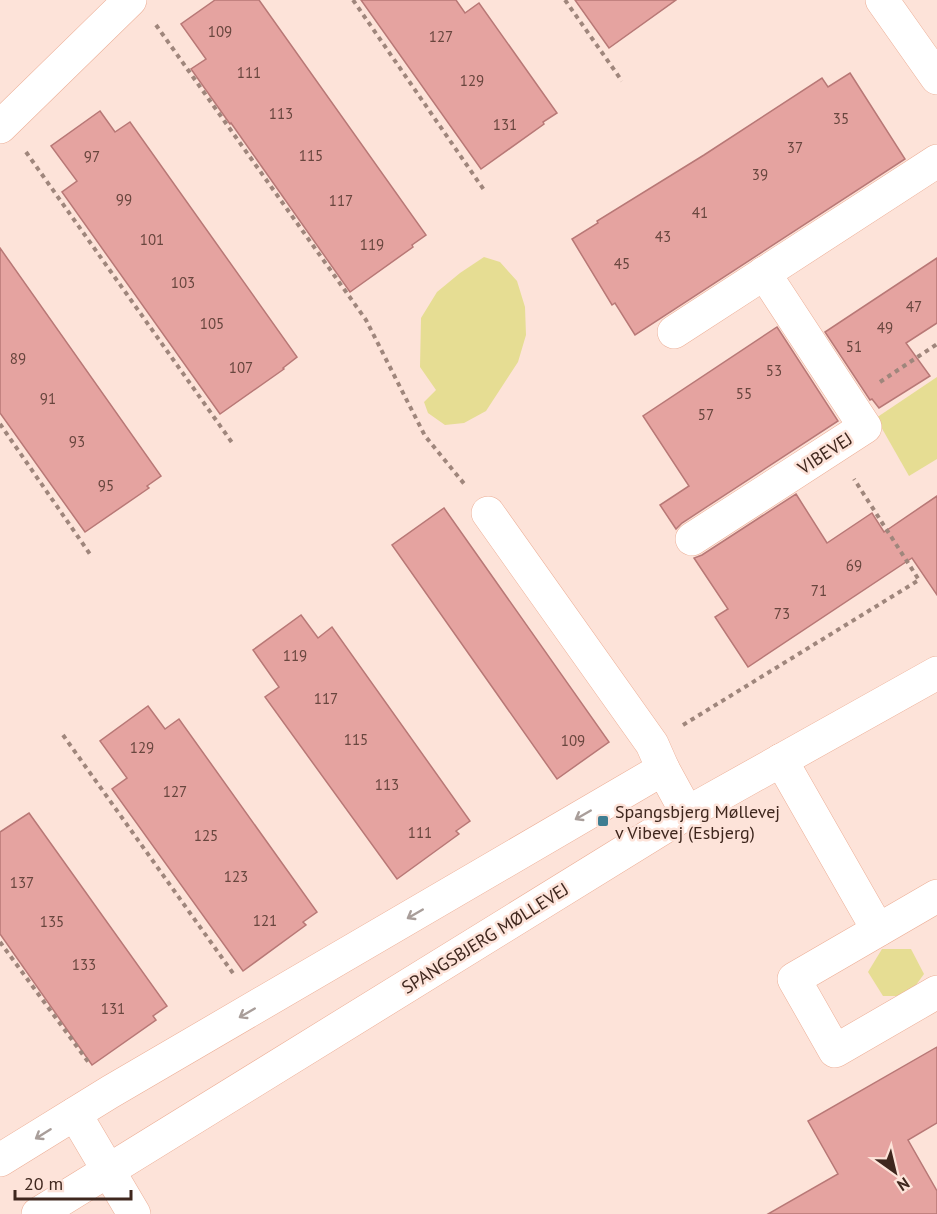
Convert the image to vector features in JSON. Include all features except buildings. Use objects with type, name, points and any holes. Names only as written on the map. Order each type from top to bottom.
[{"type":"street","points":[[882,0],[937,78]]},
{"type":"street","points":[[3,124],[141,10]]},
{"type":"street","points":[[674,332],[937,161]]},
{"type":"street","name":"VIBEVEJ","points":[[692,539],[864,427],[764,273]]},
{"type":"street","points":[[488,513],[657,756],[687,813]]},
{"type":"street","name":"SPANGSBJERG MØLLEVEJ","points":[[38,1214],[110,1172],[687,813],[937,673]]},
{"type":"street","points":[[0,1160],[257,1006],[657,756]]},
{"type":"street","points":[[780,760],[878,930]]},
{"type":"street","points":[[937,896],[794,979],[835,1050],[937,992]]},
{"type":"street","points":[[75,1114],[134,1214]]},
{"type":"path","points":[[353,0],[484,190]]},
{"type":"path","points":[[565,0],[622,81]]},
{"type":"path","points":[[141,10],[366,320],[425,436],[488,513]]},
{"type":"path","points":[[3,124],[233,444]]},
{"type":"path","points":[[849,402],[937,344]]},
{"type":"path","points":[[0,424],[92,557]]},
{"type":"path","points":[[657,756],[919,580],[834,448]]},
{"type":"path","points":[[63,735],[257,1006]]},
{"type":"path","points":[[0,942],[110,1092]]},
{"type":"shaded area","points":[[484,257],[500,262],[517,281],[525,307],[526,335],[518,362],[486,411],[464,423],[445,425],[428,413],[424,402],[436,390],[420,367],[421,318],[437,292]]},
{"type":"shaded area","points":[[937,377],[937,459],[909,476],[876,418]]},
{"type":"shaded area","points":[[882,949],[911,949],[924,974],[908,996],[883,996],[868,972]]},
{"type":"place","name":"Spangsbjerg Møllevej v Vibevej (Esbjerg)","points":[[603,821]]}]
